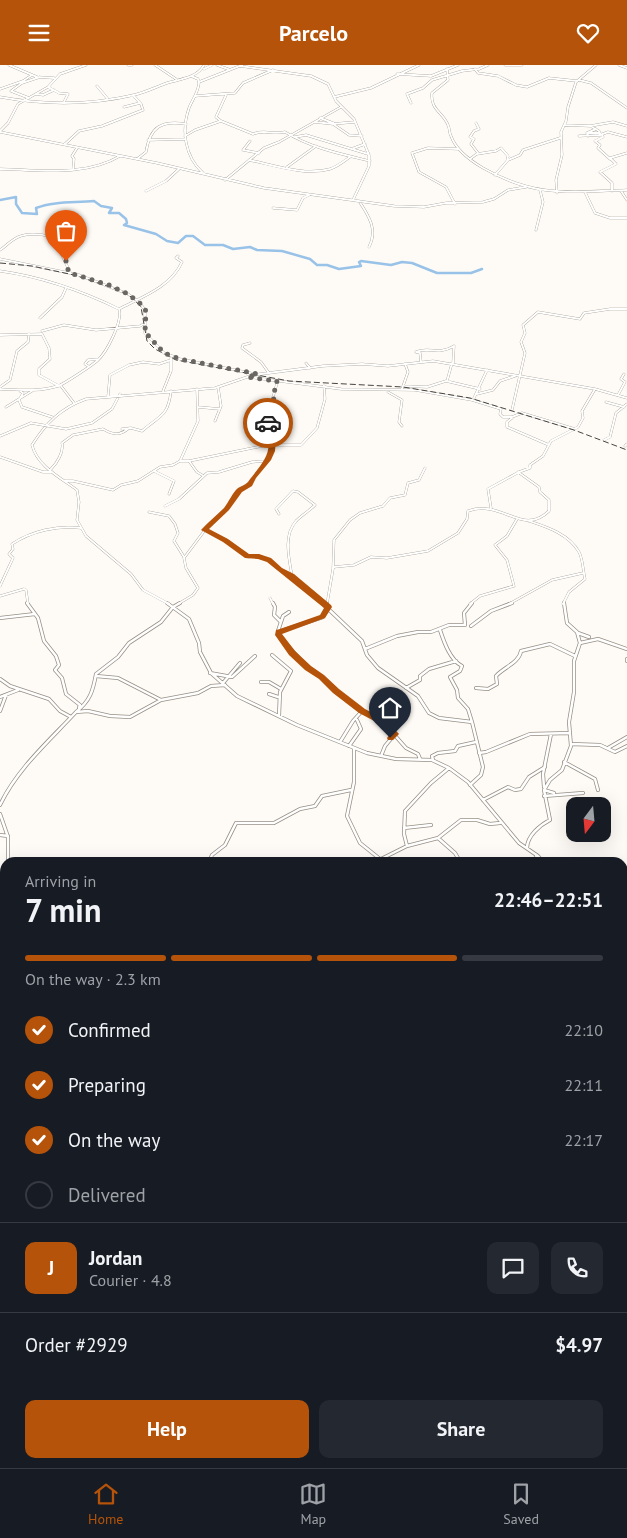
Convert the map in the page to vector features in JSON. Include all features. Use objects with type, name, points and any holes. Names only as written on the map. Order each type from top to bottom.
[{"type":"street","points":[[9,65],[32,75],[54,78]]},
{"type":"street","points":[[0,132],[10,121],[17,105],[48,87],[54,78],[60,74],[86,65]]},
{"type":"street","points":[[155,65],[177,80]]},
{"type":"street","points":[[202,69],[204,65]]},
{"type":"street","points":[[0,97],[22,102],[63,102],[133,95],[191,76],[212,65]]},
{"type":"street","points":[[217,65],[229,69]]},
{"type":"street","points":[[199,82],[242,65],[318,78],[328,84],[341,107],[355,122],[369,155],[370,161],[353,199]]},
{"type":"street","points":[[334,97],[359,93],[419,65]]},
{"type":"street","points":[[397,74],[432,76],[443,68],[448,69],[458,65]]},
{"type":"street","points":[[475,65],[479,69]]},
{"type":"street","points":[[476,71],[488,65]]},
{"type":"street","points":[[505,65],[522,65]]},
{"type":"street","points":[[558,193],[556,180],[562,159],[561,132],[565,125],[568,107],[578,81],[596,65]]},
{"type":"street","points":[[619,65],[627,68]]},
{"type":"street","points":[[448,69],[447,81],[432,93],[431,101],[439,115],[448,125],[450,137],[470,159],[494,175],[540,190],[558,193],[627,190]]},
{"type":"street","points":[[195,97],[212,94],[226,95],[236,92],[245,82],[274,70]]},
{"type":"street","points":[[411,103],[408,94],[423,88],[431,81],[462,71],[476,71],[498,76],[516,85],[527,87],[549,78],[591,83],[627,108]]},
{"type":"street","points":[[0,89],[23,81],[32,75]]},
{"type":"street","points":[[191,76],[198,79],[199,82]]},
{"type":"street","points":[[29,98],[11,91],[22,83],[28,83],[40,77]]},
{"type":"street","points":[[199,82],[187,116],[185,139],[190,160],[204,173]]},
{"type":"street","points":[[97,86],[107,98]]},
{"type":"street","points":[[48,87],[68,94],[63,102]]},
{"type":"street","points":[[35,94],[43,95],[54,90]]},
{"type":"street","points":[[65,145],[79,131],[102,126],[143,110],[133,95]]},
{"type":"street","points":[[226,95],[216,117],[221,121],[252,133],[261,131],[274,135],[285,132],[316,146],[370,161]]},
{"type":"street","points":[[124,107],[140,103]]},
{"type":"street","points":[[225,180],[248,159],[271,145],[293,137],[320,118],[341,107]]},
{"type":"street","points":[[137,159],[146,151],[148,140],[155,127],[176,122],[187,116]]},
{"type":"street","points":[[320,118],[334,123]]},
{"type":"street","points":[[185,136],[195,130],[221,121]]},
{"type":"street","points":[[176,122],[186,124]]},
{"type":"street","points":[[315,122],[331,124],[355,122]]},
{"type":"street","points":[[565,125],[590,126],[613,122],[627,126]]},
{"type":"street","points":[[476,123],[479,129],[474,131],[470,137],[474,139],[471,144],[478,151],[476,154]]},
{"type":"street","points":[[331,124],[348,135],[362,136]]},
{"type":"street","points":[[590,126],[596,129],[603,137],[595,141],[600,145],[598,147],[616,164],[600,172],[612,183],[612,191]]},
{"type":"street","points":[[587,133],[596,129]]},
{"type":"street","points":[[0,132],[204,173],[225,180],[349,200],[419,207],[491,200],[508,190],[526,187]]},
{"type":"street","points":[[579,136],[608,132],[627,137]]},
{"type":"street","points":[[587,133],[600,134]]},
{"type":"street","points":[[293,137],[306,135],[354,148],[369,155]]},
{"type":"street","points":[[494,175],[507,161],[520,155],[523,150],[545,145],[561,138]]},
{"type":"street","points":[[148,140],[185,139]]},
{"type":"street","points":[[250,141],[244,150],[259,153]]},
{"type":"street","points":[[354,148],[365,144]]},
{"type":"street","points":[[287,167],[316,146]]},
{"type":"street","points":[[455,204],[446,187],[419,172],[412,153],[418,150],[442,147],[460,150]]},
{"type":"street","points":[[73,170],[74,159],[72,156],[77,148]]},
{"type":"street","points":[[470,159],[476,154],[496,151],[501,148],[508,156],[507,161]]},
{"type":"street","points":[[610,159],[627,153]]},
{"type":"street","points":[[0,169],[24,171],[73,170],[108,164],[120,156]]},
{"type":"street","points":[[248,159],[287,167],[327,169],[350,157]]},
{"type":"street","points":[[146,191],[166,181],[179,169]]},
{"type":"street","points":[[536,230],[543,204],[540,190]]},
{"type":"street","points":[[620,190],[627,200]]},
{"type":"street","points":[[585,192],[595,213],[610,218],[627,218]]},
{"type":"street","points":[[273,208],[297,210],[304,198],[310,194]]},
{"type":"street","points":[[359,201],[369,215],[371,223],[370,226],[374,237],[370,247]]},
{"type":"street","points":[[0,250],[8,246],[13,239],[19,237],[58,239],[60,240],[59,249],[70,273]]},
{"type":"street","points":[[119,309],[156,290],[177,273],[182,262],[176,258],[178,256]]},
{"type":"street","points":[[0,259],[70,273],[109,285],[136,301],[146,311],[145,333],[165,353],[182,360],[258,374]]},
{"type":"street","points":[[0,271],[34,276],[96,298],[119,309],[121,315],[118,327],[99,359],[61,386],[32,391],[0,388]]},
{"type":"street","points":[[40,319],[62,297],[66,288]]},
{"type":"street","points":[[477,394],[493,390],[500,381],[518,375],[524,369],[525,347],[521,342],[525,333],[523,325],[538,312],[580,319],[584,313],[598,309],[627,309]]},
{"type":"street","points":[[42,331],[66,325],[96,329],[140,326],[145,323]]},
{"type":"street","points":[[0,335],[10,337],[42,335],[49,348],[49,361],[39,369],[40,375],[61,386],[74,403]]},
{"type":"street","points":[[23,335],[28,339]]},
{"type":"street","points":[[0,388],[10,381],[17,351],[28,343],[29,335]]},
{"type":"street","points":[[250,343],[243,345],[242,348],[265,365],[269,373]]},
{"type":"street","points":[[421,362],[420,353],[416,351],[444,353],[454,346],[453,363],[446,381]]},
{"type":"street","points":[[88,366],[85,364],[88,360],[99,359]]},
{"type":"street","points":[[108,395],[110,375],[129,365],[144,362],[159,364],[171,359],[171,371],[163,391]]},
{"type":"street","points":[[536,855],[519,843],[470,785],[449,768],[433,761],[380,757],[354,748],[239,697],[210,673],[200,652],[199,643],[191,622],[173,607],[143,590],[131,574],[87,538],[76,519],[79,502],[78,491],[52,471],[32,449],[32,443],[44,424],[74,403],[108,395],[218,387],[258,374],[322,366],[379,366],[421,362],[453,363],[594,389],[627,398]]},
{"type":"street","points":[[306,363],[310,368]]},
{"type":"street","points":[[402,389],[408,372],[405,364]]},
{"type":"street","points":[[474,398],[480,389],[487,370]]},
{"type":"street","points":[[618,395],[624,382],[621,379],[624,374]]},
{"type":"street","points":[[512,410],[516,405],[518,375]]},
{"type":"street","points":[[247,377],[385,391],[402,389],[481,402],[501,409],[500,414],[503,417],[513,417]]},
{"type":"street","points":[[184,557],[205,530],[227,509],[240,490],[250,485],[253,477],[268,460],[273,437],[267,421],[276,406],[273,397],[277,381]]},
{"type":"street","points":[[404,386],[427,387],[446,381],[480,389]]},
{"type":"street","points":[[180,461],[189,461],[273,444],[300,445],[317,429],[318,417],[326,403],[324,386]]},
{"type":"street","points":[[215,421],[220,409],[218,387]]},
{"type":"street","points":[[63,481],[73,481],[114,490],[121,485],[138,481],[163,466],[174,465],[180,461],[194,435],[198,421],[197,389]]},
{"type":"street","points":[[491,508],[488,489],[495,487],[518,472],[530,468],[530,465],[543,457],[552,439],[575,429],[581,423],[582,411],[594,389]]},
{"type":"street","points":[[17,390],[23,393],[20,399],[22,407],[52,417]]},
{"type":"street","points":[[6,407],[32,391]]},
{"type":"street","points":[[122,429],[129,428],[142,431],[146,426],[154,423],[168,408],[171,391]]},
{"type":"street","points":[[385,391],[402,401],[402,412],[399,422],[402,426]]},
{"type":"street","points":[[0,436],[24,428],[30,423],[66,429],[92,423],[105,412],[112,409],[120,395]]},
{"type":"street","points":[[606,402],[624,407]]},
{"type":"street","points":[[604,440],[610,438],[616,413],[627,404]]},
{"type":"street","points":[[198,407],[220,409]]},
{"type":"street","points":[[549,445],[507,427],[507,422],[522,413],[575,429]]},
{"type":"street","points":[[52,471],[59,460],[63,447],[62,443],[68,437],[103,429],[112,433],[123,433],[129,428]]},
{"type":"street","points":[[0,457],[43,472],[52,471]]},
{"type":"street","points":[[165,506],[179,499],[202,475],[252,462],[268,460]]},
{"type":"street","points":[[189,461],[196,472],[202,475]]},
{"type":"street","points":[[278,632],[324,616],[328,607],[334,567],[334,540],[350,520],[360,513],[384,505],[390,497],[405,495],[408,490],[408,483],[418,480],[424,468]]},
{"type":"street","points":[[154,471],[174,481],[169,494]]},
{"type":"street","points":[[518,472],[539,487],[540,493],[549,502],[547,514],[538,520],[528,521]]},
{"type":"street","points":[[278,514],[276,509],[294,491],[316,505],[297,521],[290,532],[286,549],[292,576]]},
{"type":"street","points":[[334,567],[354,565],[372,557],[387,558],[428,551],[458,533],[467,519],[468,511],[478,507],[491,508],[517,519],[552,528],[579,551],[584,582],[569,592],[563,604],[567,613],[567,623],[577,632],[591,638],[603,639],[627,649]]},
{"type":"street","points":[[0,803],[17,775],[94,691],[96,675],[118,657],[129,643],[160,622],[173,607],[193,595],[198,587],[188,574],[184,557],[174,541],[178,533],[171,518],[164,514],[149,512]]},
{"type":"street","points":[[364,650],[397,636],[440,630],[449,625],[466,624],[463,617],[465,611],[482,595],[514,586],[514,577],[508,567],[507,560],[495,545],[496,542],[507,536],[517,519]]},
{"type":"street","points":[[0,586],[13,558],[9,554],[13,548],[11,544],[34,533],[59,529],[81,529]]},
{"type":"street","points":[[205,530],[226,541],[248,557],[259,556],[269,560],[279,569],[292,576],[328,607],[362,641],[368,657],[378,668],[418,696],[426,711],[434,716],[472,723]]},
{"type":"street","points":[[471,626],[491,611],[514,602],[552,580],[583,573]]},
{"type":"street","points":[[0,596],[24,588],[27,592],[27,602],[36,615],[42,629],[44,641],[57,658],[59,665],[56,670],[62,678],[66,694],[81,705]]},
{"type":"street","points":[[270,599],[274,606],[274,615],[281,623]]},
{"type":"street","points":[[289,612],[283,616],[278,632],[284,643],[308,668],[322,677],[336,691],[362,711],[383,722],[406,748],[418,754],[420,759]]},
{"type":"street","points":[[0,618],[17,615],[36,615]]},
{"type":"street","points":[[440,630],[445,645],[461,667],[460,671],[450,677],[456,685],[459,692],[458,697],[468,709],[475,727],[482,773],[470,785]]},
{"type":"street","points":[[544,789],[550,780],[561,771],[571,744],[570,714],[574,692],[575,656],[580,643],[577,632]]},
{"type":"street","points":[[580,643],[591,638]]},
{"type":"street","points":[[476,687],[488,689],[497,684],[496,676],[504,667],[517,661],[524,649],[550,643],[575,656]]},
{"type":"street","points":[[272,655],[291,671],[283,681],[278,697],[280,716]]},
{"type":"street","points":[[210,673],[233,677],[255,656]]},
{"type":"street","points":[[406,688],[420,680],[420,676],[428,668],[440,664],[448,665],[456,660]]},
{"type":"street","points":[[223,683],[240,663]]},
{"type":"street","points":[[96,675],[118,679],[161,700]]},
{"type":"street","points":[[0,679],[10,686],[49,699],[60,711],[70,717]]},
{"type":"street","points":[[261,683],[269,681],[281,689]]},
{"type":"street","points":[[77,710],[110,716],[130,717],[161,700],[200,692],[211,686],[226,685]]},
{"type":"street","points":[[0,697],[20,689]]},
{"type":"street","points":[[0,711],[6,695]]},
{"type":"street","points":[[269,695],[278,697]]},
{"type":"street","points":[[340,742],[353,721],[362,711]]},
{"type":"street","points":[[349,745],[361,729],[356,719]]},
{"type":"street","points":[[527,849],[527,843],[540,825],[550,820],[542,782],[545,779],[543,775],[551,733]]},
{"type":"street","points":[[478,753],[486,752],[530,734],[570,733]]},
{"type":"street","points":[[380,757],[390,742],[391,737],[395,734]]},
{"type":"street","points":[[608,748],[627,737]]},
{"type":"street","points":[[433,761],[432,756],[436,753],[455,751],[458,746],[476,742]]},
{"type":"street","points":[[571,744],[599,745],[615,752],[627,747]]},
{"type":"street","points":[[354,748],[354,782],[347,816],[360,843],[378,857]]},
{"type":"street","points":[[564,762],[595,779],[598,790]]},
{"type":"street","points":[[482,800],[508,787],[515,790],[521,789],[529,777],[545,767]]},
{"type":"street","points":[[407,846],[404,828],[405,811],[431,783],[449,768]]},
{"type":"street","points":[[544,789],[556,794]]},
{"type":"street","points":[[211,857],[225,845],[236,823],[276,823],[300,809],[315,806],[322,796],[351,790]]},
{"type":"street","points":[[544,796],[583,793]]},
{"type":"street","points":[[0,814],[8,836],[11,850],[9,857]]},
{"type":"street","points":[[385,857],[407,846],[438,838],[465,819],[477,819],[490,824],[501,823]]},
{"type":"street","points":[[404,828],[431,825]]},
{"type":"street","points":[[0,835],[8,836]]},
{"type":"street","points":[[438,838],[450,847],[457,857]]},
{"type":"waterway","points":[[0,200],[16,197],[16,204],[22,213],[37,214],[36,208],[43,206],[57,203],[94,201],[101,206],[112,208],[109,213],[119,213],[126,219],[127,223],[124,225],[156,234],[167,241],[178,243],[186,236],[193,236],[205,245],[223,245],[233,249],[250,247],[257,250],[282,251],[310,259],[317,265],[327,265],[339,269],[361,266],[359,262],[361,261],[391,265],[402,262],[412,263],[437,273],[471,273],[482,269]]},
{"type":"railway","points":[[0,263],[32,266],[74,275],[129,295],[141,307],[147,341],[155,349],[176,360],[289,381],[403,387],[470,398],[574,430],[627,450]]},
{"type":"way so far","points":[[66,261],[66,266],[70,273],[109,285],[128,294],[142,305],[146,311],[145,332],[152,342],[164,353],[182,360],[258,374],[247,377],[277,381],[273,394],[273,402],[276,406],[268,417],[268,423]]},
{"type":"route","points":[[268,423],[273,437],[270,457],[253,477],[250,485],[240,490],[227,509],[205,530],[226,541],[248,557],[259,556],[269,560],[279,569],[292,576],[328,607],[322,617],[282,630],[278,632],[279,635],[292,653],[308,668],[322,677],[336,691],[362,711],[383,722],[395,734],[390,738]]}]
